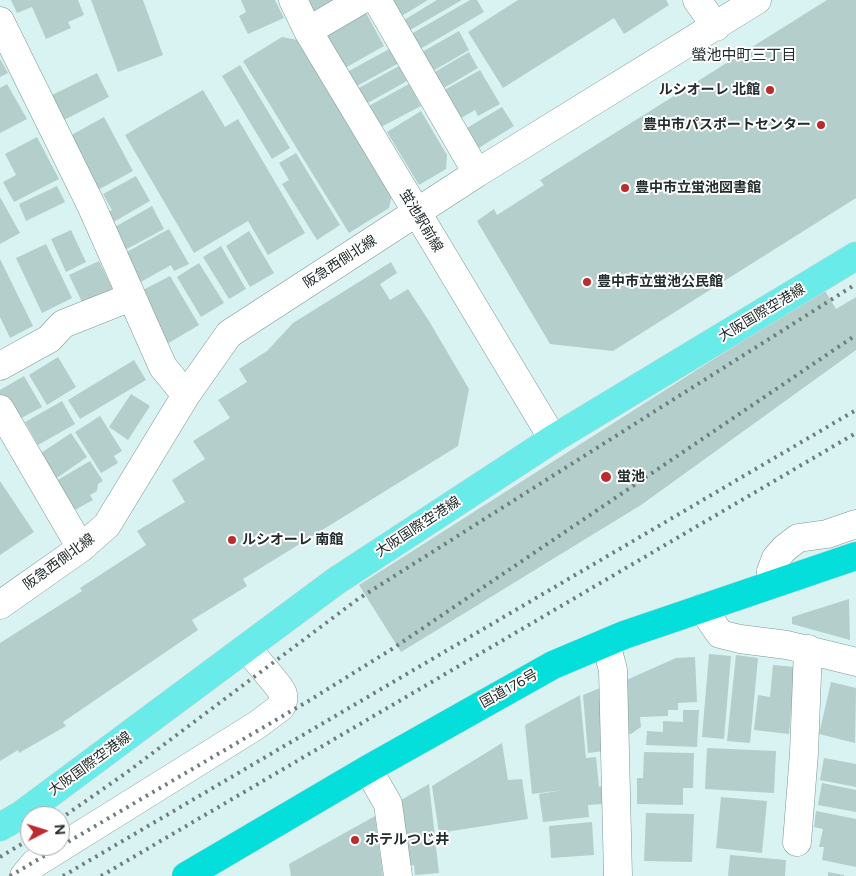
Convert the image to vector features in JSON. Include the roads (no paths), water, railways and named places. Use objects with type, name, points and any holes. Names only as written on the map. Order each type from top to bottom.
[{"type":"highway","name":"国道176号","points":[[186,876],[368,769],[553,665],[624,635],[856,556]]},
{"type":"main road","name":"大阪国際空港線","points":[[0,827],[20,815],[336,581],[553,439],[856,256]]},
{"type":"street","name":"蛍池駅前線","points":[[293,0],[308,31],[553,439]]},
{"type":"street","points":[[308,31],[361,0]]},
{"type":"street","points":[[376,0],[478,174]]},
{"type":"street","points":[[697,0],[716,27]]},
{"type":"street","name":"阪急西側北線","points":[[0,605],[81,548],[108,525],[186,395],[229,334],[416,213],[757,0]]},
{"type":"street","points":[[0,20],[91,205],[164,367],[186,395]]},
{"type":"street","points":[[0,366],[49,339],[63,324],[131,297]]},
{"type":"street","points":[[0,409],[81,548]]},
{"type":"street","points":[[770,585],[771,571],[776,558],[798,538],[814,534],[827,534],[856,524]]},
{"type":"street","points":[[702,608],[720,634],[740,639],[788,644],[856,662]]},
{"type":"street","points":[[606,643],[613,670],[618,876]]},
{"type":"street","points":[[24,876],[34,864],[263,721],[281,707],[284,701],[279,686],[247,648]]},
{"type":"street","points":[[797,842],[804,753],[808,649]]},
{"type":"street","points":[[368,769],[388,804],[398,876]]},
{"type":"railway","points":[[70,812],[126,773],[358,599],[856,284]]},
{"type":"railway","points":[[10,876],[310,700],[392,649],[856,335]]},
{"type":"railway","points":[[63,876],[856,410]]},
{"type":"railway","points":[[101,876],[856,433]]},
{"type":"railway","points":[[0,857],[20,845]]},
{"type":"place","name":"ルシオーレ 北館","points":[[770,90]]},
{"type":"place","name":"豊中市パスポートセンター","points":[[821,125]]},
{"type":"place","name":"豊中市立蛍池図書館","points":[[625,188]]},
{"type":"place","name":"豊中市立蛍池公民館","points":[[587,282]]},
{"type":"place","name":"蛍池","points":[[606,477]]},
{"type":"place","name":"ルシオーレ 南館","points":[[232,540]]},
{"type":"place","name":"ホテルつじ井","points":[[355,840]]},
{"type":"district","name":"螢池中町三丁目","points":[[744,56]]}]
